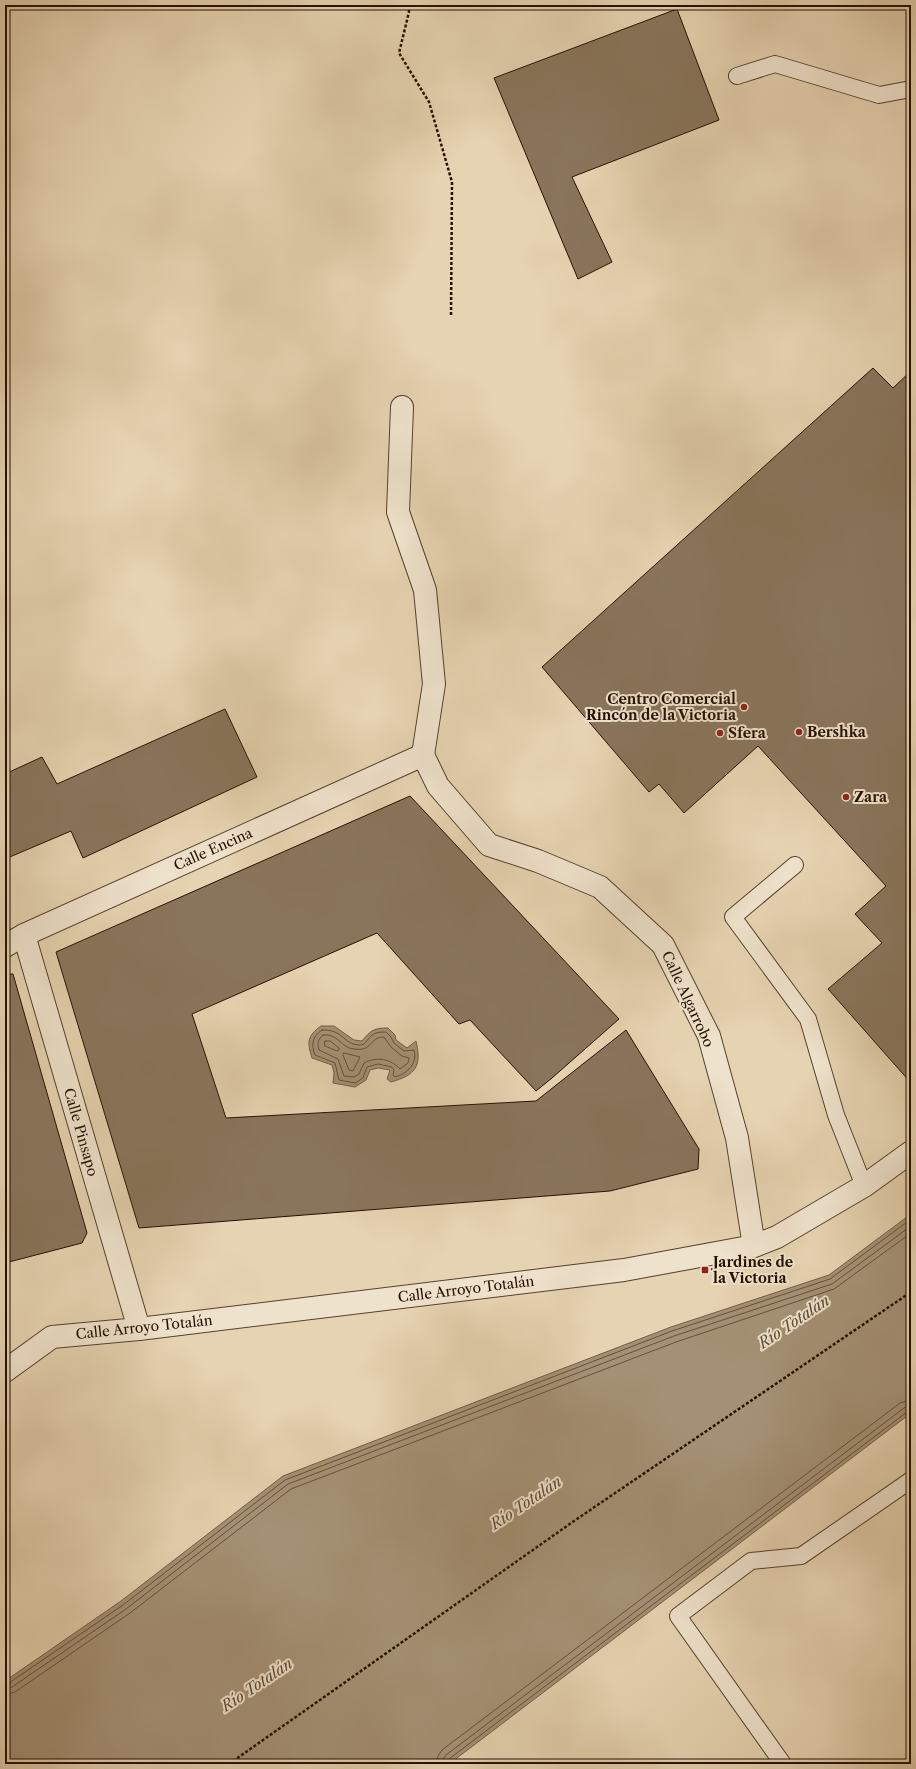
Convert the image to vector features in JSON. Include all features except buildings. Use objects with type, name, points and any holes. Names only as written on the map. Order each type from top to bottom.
[{"type":"street","points":[[402,407],[398,512],[425,590],[434,684],[423,755]]},
{"type":"street","name":"Calle Encina","points":[[5,946],[24,935],[423,755]]},
{"type":"street","name":"Calle Algarrobo","points":[[423,755],[438,786],[489,845],[538,861],[600,887],[663,945],[709,1036],[737,1138],[754,1246]]},
{"type":"street","name":"Calle Pinsapo","points":[[24,935],[139,1329]]},
{"type":"street","name":"Calle Arroyo Totalán","points":[[5,1371],[52,1337],[139,1329],[624,1270],[754,1246],[777,1237],[864,1186],[911,1152]]},
{"type":"lane","points":[[737,76],[775,64],[879,95],[911,89]]},
{"type":"lane","points":[[795,865],[733,917],[808,1019],[836,1114],[864,1186]]},
{"type":"lane","points":[[783,1764],[678,1616],[751,1561],[801,1556],[911,1480]]},
{"type":"path","points":[[408,5],[409,12],[399,53],[429,102],[452,182],[451,317]]},
{"type":"path","points":[[229,1764],[574,1521],[911,1292]]},
{"type":"water","points":[[321,1026],[334,1026],[354,1040],[362,1041],[373,1030],[388,1028],[395,1035],[396,1040],[407,1048],[416,1041],[418,1057],[415,1068],[406,1076],[391,1082],[387,1079],[390,1070],[378,1068],[370,1070],[366,1080],[355,1087],[333,1083],[334,1073],[332,1065],[312,1058],[309,1048],[309,1040],[311,1036]]},
{"type":"water","name":"Río Totalán","points":[[911,1214],[911,1413],[449,1764],[5,1764],[5,1681],[121,1601],[283,1476],[671,1327],[829,1275]]},
{"type":"place","name":"Centro Comercial Rincón de la Victoria","points":[[744,707]]},
{"type":"place","name":"Bershka","points":[[799,732]]},
{"type":"place","name":"Sfera","points":[[720,733]]},
{"type":"place","name":"Zara","points":[[846,797]]},
{"type":"place","name":"Jardines de la Victoria","points":[[705,1270]]}]
